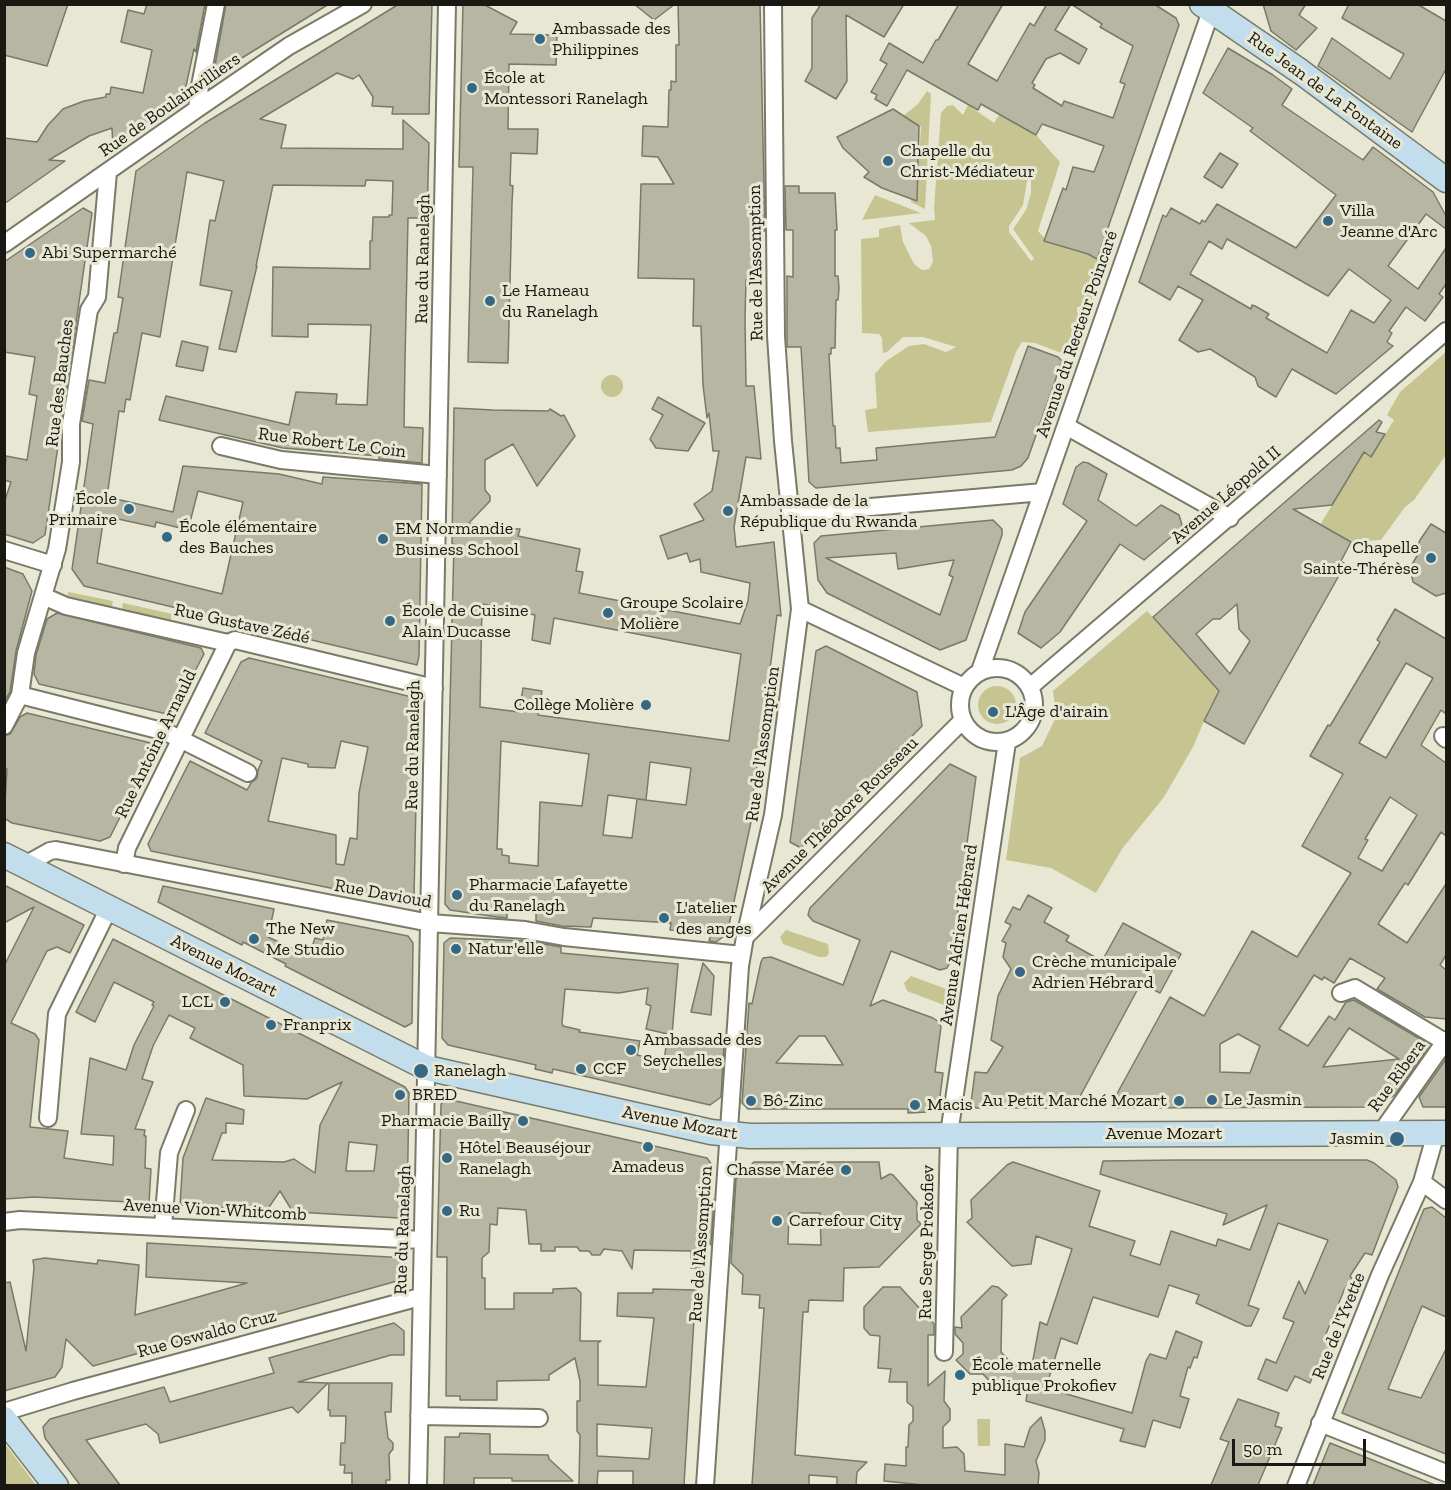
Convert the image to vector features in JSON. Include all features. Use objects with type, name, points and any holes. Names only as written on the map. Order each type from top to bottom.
[{"type":"street","points":[[197,109],[216,4]]},
{"type":"street","name":"Rue de Boulainvilliers","points":[[4,244],[289,46],[363,4]]},
{"type":"street","name":"Rue du Ranelagh","points":[[418,1485],[447,4]]},
{"type":"street","name":"Rue de l'Assomption","points":[[705,1485],[727,1135],[742,955],[773,815],[800,609],[776,336],[773,4]]},
{"type":"street","name":"Rue Jean de La Fontaine","points":[[1209,7],[1446,180]]},
{"type":"street","name":"Avenue du Recteur Poincaré","points":[[980,671],[1209,7]]},
{"type":"street","name":"Rue des Bauches","points":[[4,726],[20,695],[26,653],[57,549],[71,462],[71,424],[89,310],[97,297],[108,172]]},
{"type":"street","name":"Avenue Léopold II","points":[[1030,687],[1446,331]]},
{"type":"street","points":[[1066,426],[1230,518]]},
{"type":"street","name":"Rue Robert Le Coin","points":[[221,446],[281,460],[438,474]]},
{"type":"street","points":[[790,514],[1043,492]]},
{"type":"street","points":[[4,550],[53,565]]},
{"type":"street","name":"Rue Gustave Zédé","points":[[43,596],[66,606],[228,643],[236,640],[434,688]]},
{"type":"street","points":[[800,609],[964,687]]},
{"type":"street","name":"Rue Antoine Arnauld","points":[[124,864],[127,848],[228,643]]},
{"type":"street","points":[[990,668],[1011,670],[1022,677],[1030,687],[1034,708],[1032,718],[1026,729],[1007,742],[996,743],[976,736],[963,720],[960,703],[964,687],[980,671],[990,668]]},
{"type":"street","points":[[20,695],[165,732],[248,773]]},
{"type":"street","name":"Avenue Théodore Rousseau","points":[[745,937],[963,720]]},
{"type":"street","name":"Avenue Adrien Hébrard","points":[[949,1134],[1007,742]]},
{"type":"street","name":"Rue Davioud","points":[[15,860],[56,850],[430,923],[525,930],[564,938],[742,955]]},
{"type":"street","name":"Avenue Mozart","points":[[15,860],[427,1068],[727,1135],[1441,1133]]},
{"type":"street","points":[[48,1118],[57,1014],[109,908]]},
{"type":"street","points":[[1341,993],[1355,988],[1446,1041]]},
{"type":"street","name":"Rue Ribera","points":[[1380,1134],[1446,1041]]},
{"type":"street","points":[[163,1227],[170,1153],[186,1110]]},
{"type":"street","name":"Rue de l'Yvette","points":[[1296,1485],[1380,1275],[1422,1182],[1441,1133]]},
{"type":"street","name":"Rue Serge Prokofiev","points":[[944,1352],[949,1134]]},
{"type":"street","points":[[1422,1182],[1446,1200]]},
{"type":"street","name":"Avenue Vion-Whitcomb","points":[[4,1222],[20,1220],[423,1240]]},
{"type":"street","name":"Rue Oswaldo Cruz","points":[[4,1412],[420,1297]]},
{"type":"street","points":[[419,1416],[539,1418]]},
{"type":"street","points":[[4,1419],[56,1485]]},
{"type":"street","points":[[1320,1423],[1446,1473]]},
{"type":"shaded area","points":[[927,91],[931,94],[925,209],[911,202],[911,198],[917,195],[921,127],[903,116],[918,104]]},
{"type":"shaded area","points":[[953,105],[963,115],[968,105],[994,123],[999,115],[1036,135],[1060,162],[1038,231],[1049,243],[1106,260],[1090,305],[1077,307],[1077,312],[1086,317],[1072,357],[1035,343],[1022,342],[1016,352],[991,422],[868,432],[865,410],[877,408],[875,374],[886,361],[909,346],[924,344],[946,352],[956,347],[923,337],[903,337],[883,353],[882,338],[879,334],[862,333],[861,239],[879,237],[879,229],[900,225],[903,242],[914,264],[922,270],[929,269],[933,262],[931,246],[926,236],[909,223],[935,220],[941,113],[947,106]],"holes":[[[1031,179],[1031,193],[1026,210],[1013,229],[1033,257],[1031,261],[1009,232],[1009,226],[1023,205],[1027,181]]]},
{"type":"shaded area","points":[[875,195],[921,213],[862,220]]},
{"type":"shaded area","points":[[1446,352],[1446,455],[1414,500],[1405,507],[1381,540],[1351,542],[1320,525],[1364,452],[1371,457],[1394,420],[1387,415],[1400,392]]},
{"type":"shaded area","points":[[612,375],[620,378],[623,386],[620,394],[612,397],[604,394],[601,386],[604,378]]},
{"type":"shaded area","points":[[68,592],[113,601],[111,611],[67,601]]},
{"type":"shaded area","points":[[123,603],[172,614],[170,625],[121,614]]},
{"type":"shaded area","points":[[1147,611],[1219,692],[1193,747],[1164,797],[1122,849],[1096,893],[1051,868],[1006,860],[1020,758],[1042,746],[1056,717],[1053,691]]},
{"type":"shaded area","points":[[997,686],[1010,692],[1016,705],[1010,718],[997,724],[984,718],[978,705],[984,692]]},
{"type":"shaded area","points":[[786,930],[828,944],[829,953],[826,957],[819,957],[783,944],[780,937]]},
{"type":"shaded area","points":[[911,976],[949,990],[952,994],[951,1001],[944,1005],[907,991],[904,983]]},
{"type":"shaded area","points":[[977,1419],[990,1419],[990,1446],[978,1446]]},
{"type":"shaded area","points":[[5,1444],[36,1485],[5,1485]]},
{"type":"building","points":[[4,4],[68,4],[47,66],[4,55]]},
{"type":"building","points":[[147,4],[205,4],[196,52],[194,49],[183,100],[171,98],[170,108],[113,148],[112,128],[89,136],[49,160],[65,161],[4,204],[4,138],[37,142],[48,125],[63,109],[84,101],[106,97],[106,94],[110,94],[111,87],[143,93],[152,50],[121,42],[128,10],[144,14]]},
{"type":"building","points":[[226,4],[329,4],[216,74],[214,71]]},
{"type":"building","points":[[399,4],[432,4],[429,114],[392,114],[393,107],[372,106],[373,97],[359,75],[353,79],[337,73],[260,119],[286,125],[281,148],[403,149],[403,120],[429,143],[427,218],[408,218],[404,427],[423,428],[422,463],[379,459],[379,456],[283,448],[159,420],[166,396],[289,425],[296,392],[337,394],[336,404],[367,405],[371,325],[308,324],[308,337],[272,336],[273,267],[370,269],[373,217],[392,215],[393,181],[366,180],[365,186],[273,185],[257,266],[236,352],[219,349],[232,291],[200,285],[210,220],[215,221],[224,181],[187,172],[160,337],[142,333],[130,400],[126,399],[124,412],[119,411],[107,497],[173,512],[183,466],[279,474],[322,484],[323,477],[422,484],[417,665],[84,586],[72,569],[93,424],[82,421],[89,380],[105,383],[114,333],[117,333],[123,298],[118,297],[136,171],[205,123]],"holes":[[[198,491],[243,502],[222,594],[97,563],[104,516],[155,527],[156,522],[188,530]]]},
{"type":"building","points":[[463,4],[483,4],[517,22],[510,34],[557,35],[556,65],[509,64],[508,129],[538,129],[537,154],[511,153],[510,185],[513,186],[508,363],[468,362],[473,167],[459,167]]},
{"type":"building","points":[[634,4],[675,4],[654,20]]},
{"type":"building","points":[[678,4],[760,4],[765,231],[761,231],[761,280],[746,280],[745,319],[746,386],[754,386],[761,459],[746,457],[734,527],[736,547],[774,542],[781,616],[777,615],[770,669],[774,670],[764,738],[761,737],[751,808],[754,808],[727,934],[716,942],[709,941],[711,934],[670,930],[671,923],[593,918],[591,927],[562,926],[536,921],[536,913],[507,910],[507,918],[450,910],[445,904],[454,544],[452,544],[454,408],[548,411],[550,409],[561,416],[564,415],[575,436],[537,486],[513,444],[485,460],[485,490],[490,496],[490,501],[468,524],[520,529],[518,536],[580,549],[576,571],[583,572],[579,593],[740,624],[748,601],[750,583],[701,572],[700,559],[690,562],[687,553],[668,559],[660,536],[704,520],[694,504],[712,491],[719,451],[713,451],[709,413],[707,418],[703,385],[701,326],[693,326],[694,279],[638,278],[641,184],[674,184],[658,157],[642,156],[643,126],[668,127],[669,90],[671,90],[671,81],[676,82],[676,45],[679,45]],"holes":[[[482,604],[535,615],[532,640],[550,644],[554,618],[741,654],[729,741],[538,715],[542,691],[523,688],[519,712],[480,707]],[[501,741],[589,754],[582,806],[540,802],[538,866],[509,863],[509,856],[502,855],[502,849],[497,849]],[[650,762],[691,768],[686,805],[637,799],[632,838],[603,835],[608,795],[646,800]]]},
{"type":"building","points":[[821,4],[904,4],[884,37],[846,15],[847,81],[836,99],[805,81],[812,68],[812,18]]},
{"type":"building","points":[[959,4],[1003,4],[968,64],[997,81],[1030,23],[1034,26],[1047,4],[1071,4],[1154,4],[1176,18],[1179,25],[1097,259],[1088,254],[1044,241],[1063,188],[1066,190],[1073,167],[1094,172],[1104,146],[1042,124],[1036,135],[981,104],[978,110],[907,70],[887,106],[875,99],[877,95],[871,92],[887,64],[880,60],[889,43],[923,63]],"holes":[[[1071,4],[1102,24],[1100,27],[1133,46],[1120,82],[1125,84],[1113,118],[1064,101],[1062,106],[1033,88],[1035,85],[1032,83],[1046,59],[1060,53],[1079,64],[1087,49],[1055,30]]]},
{"type":"building","points":[[1263,4],[1306,4],[1299,15],[1317,28],[1296,50],[1271,31]]},
{"type":"building","points":[[1349,4],[1417,4],[1446,21],[1446,69],[1412,132],[1318,66],[1332,38],[1390,79],[1404,54],[1342,18]]},
{"type":"building","points":[[1228,48],[1292,89],[1282,105],[1363,160],[1373,147],[1433,192],[1446,216],[1446,229],[1426,214],[1388,266],[1418,289],[1446,248],[1446,284],[1439,294],[1443,297],[1425,321],[1406,307],[1389,331],[1392,333],[1387,342],[1393,346],[1336,394],[1292,369],[1276,397],[1258,386],[1255,377],[1210,349],[1198,352],[1179,340],[1203,300],[1178,286],[1170,300],[1139,282],[1163,215],[1166,217],[1171,208],[1200,224],[1202,220],[1205,222],[1217,204],[1296,248],[1336,195],[1250,131],[1253,128],[1203,93]],"holes":[[[1227,239],[1328,296],[1349,269],[1391,300],[1374,323],[1351,310],[1327,353],[1266,318],[1269,314],[1252,305],[1251,309],[1190,274],[1209,241],[1222,249]]]},
{"type":"building","name":"Chapelle du Christ-Médiateur","points":[[893,109],[919,126],[917,201],[882,188],[864,177],[869,172],[843,148],[837,137]]},
{"type":"building","points":[[1220,153],[1238,164],[1222,188],[1204,177]]},
{"type":"building","points":[[785,186],[799,186],[799,193],[835,193],[837,230],[835,230],[835,276],[838,276],[839,288],[838,300],[836,300],[835,348],[831,348],[831,354],[829,354],[833,426],[835,426],[836,448],[840,448],[841,463],[877,460],[876,448],[995,437],[1028,346],[1058,357],[1062,361],[1028,458],[1021,466],[1012,470],[816,488],[809,482],[801,347],[787,347],[787,276],[793,277],[793,230],[786,230]]},
{"type":"building","points":[[83,208],[92,213],[45,535],[33,543],[4,534],[4,503],[11,482],[4,480],[6,456],[27,460],[37,396],[29,394],[35,357],[4,352],[4,262]]},
{"type":"building","points":[[182,341],[208,347],[203,371],[176,366]]},
{"type":"building","points":[[658,397],[705,423],[688,451],[656,448],[650,439],[663,415],[652,409]]},
{"type":"building","points":[[1379,420],[1382,422],[1376,432],[1385,434],[1371,457],[1364,452],[1332,505],[1293,509],[1351,542],[1341,561],[1344,563],[1341,572],[1244,744],[1204,721],[1219,691],[1153,617]],"holes":[[[1237,604],[1239,629],[1250,641],[1230,674],[1196,634],[1213,619],[1220,619]]]},
{"type":"building","points":[[1083,462],[1107,474],[1098,500],[1136,526],[1161,505],[1179,515],[1182,525],[1144,560],[1120,544],[1060,632],[1041,648],[1018,633],[1025,612],[1087,521],[1063,504],[1076,467]]},
{"type":"building","points":[[993,520],[1002,529],[1002,535],[966,640],[940,650],[827,593],[818,580],[814,543],[821,536]],"holes":[[[896,553],[898,569],[954,560],[949,575],[953,577],[940,615],[826,558]]]},
{"type":"building","name":"Chapelle Sainte-Thérèse","points":[[1431,524],[1446,533],[1446,593],[1436,596],[1413,582],[1410,568],[1421,549],[1417,547],[1420,540]]},
{"type":"building","points":[[4,567],[23,574],[32,591],[16,651],[10,692],[4,702]]},
{"type":"building","points":[[1395,609],[1446,639],[1446,714],[1441,710],[1421,745],[1446,763],[1446,836],[1441,832],[1408,885],[1405,883],[1378,924],[1407,943],[1446,884],[1446,955],[1440,965],[1446,970],[1446,1019],[1425,1017],[1377,989],[1385,978],[1350,958],[1334,983],[1324,977],[1322,980],[1314,975],[1279,1029],[1308,1046],[1329,1016],[1335,1020],[1346,1002],[1354,1000],[1427,1043],[1428,1048],[1395,1095],[1372,1107],[1117,1108],[1113,1101],[1170,997],[1204,1016],[1252,931],[1297,957],[1351,873],[1302,846],[1343,774],[1310,756],[1380,642],[1377,640]],"holes":[[[1406,663],[1433,678],[1386,758],[1359,743]],[[1390,797],[1417,815],[1382,871],[1358,858],[1368,840],[1365,839]],[[1349,1028],[1399,1059],[1323,1067]],[[1238,1034],[1260,1046],[1250,1073],[1220,1072],[1220,1044]]]},
{"type":"building","points":[[57,613],[201,648],[204,654],[174,711],[167,714],[39,684],[34,674],[36,655],[47,619]]},
{"type":"building","points":[[826,646],[917,692],[922,726],[801,848],[790,842],[816,651]]},
{"type":"building","points":[[249,658],[416,698],[418,703],[414,898],[408,904],[151,851],[148,844],[190,761],[247,790],[257,778],[262,761],[205,733],[241,662]],"holes":[[[341,741],[368,747],[359,793],[357,839],[350,838],[344,865],[336,864],[336,835],[268,821],[282,758],[308,764],[308,767],[335,768]]]},
{"type":"building","points":[[27,713],[151,743],[154,750],[110,837],[100,841],[12,823],[4,818],[7,769],[4,768],[4,736],[10,734],[20,717]]},
{"type":"building","points":[[950,764],[976,777],[951,961],[947,968],[940,970],[891,951],[870,1006],[883,1000],[939,1022],[941,1027],[935,1072],[943,1073],[939,1104],[928,1112],[908,1113],[908,1109],[748,1109],[742,1103],[749,1003],[752,1004],[763,958],[771,957],[843,985],[860,940],[813,921],[808,915],[810,908]],"holes":[[[799,1036],[825,1036],[843,1065],[776,1063]]]},
{"type":"building","points":[[4,885],[84,925],[70,953],[57,947],[47,951],[11,1023],[35,1034],[39,1040],[30,1127],[68,1131],[64,1158],[113,1165],[114,1136],[81,1134],[90,1058],[126,1070],[134,1045],[154,1006],[152,1005],[154,1002],[114,982],[95,1022],[76,1012],[113,939],[405,1087],[409,1093],[407,1209],[403,1216],[399,1218],[296,1212],[291,1209],[280,1191],[267,1210],[180,1205],[183,1158],[206,1098],[244,1110],[243,1124],[226,1123],[226,1133],[222,1133],[212,1160],[284,1162],[294,1159],[315,1173],[320,1125],[342,1082],[307,1099],[244,1096],[243,1065],[190,1038],[195,1028],[169,1015],[153,1046],[142,1079],[153,1082],[135,1129],[145,1130],[145,1168],[151,1169],[149,1203],[34,1197],[4,1199],[4,966],[34,907],[4,923]],"holes":[[[349,1142],[377,1145],[374,1171],[346,1171]]]},
{"type":"building","points":[[163,886],[274,909],[268,937],[309,956],[315,938],[323,940],[327,920],[408,936],[413,943],[412,1023],[405,1027],[243,942],[242,945],[158,902]]},
{"type":"building","points":[[1028,895],[1052,908],[1044,922],[1069,936],[1066,941],[1102,961],[1123,923],[1181,954],[1160,993],[1141,983],[1076,1104],[1069,1108],[976,1108],[971,1103],[975,1072],[987,1073],[1003,1047],[991,1040],[998,996],[1011,969],[1003,957],[1006,943],[1002,941],[1011,925],[1005,922],[1013,907],[1020,910]]},
{"type":"building","points":[[450,938],[527,941],[561,947],[561,953],[678,964],[672,1035],[646,1029],[651,1006],[646,1004],[648,988],[619,993],[565,989],[562,1023],[563,1026],[580,1030],[579,1032],[640,1041],[637,1055],[664,1061],[667,1039],[683,1042],[684,1037],[724,1045],[721,1097],[710,1105],[553,1069],[552,1073],[535,1069],[536,1065],[448,1045],[442,1038],[444,943]]},
{"type":"building","points":[[703,963],[714,976],[711,1015],[691,1012]]},
{"type":"building","points":[[1446,1059],[1446,1107],[1423,1107],[1419,1097]]},
{"type":"building","points":[[447,1099],[707,1158],[712,1165],[710,1203],[714,1200],[711,1245],[707,1241],[705,1268],[691,1268],[691,1251],[634,1250],[632,1269],[622,1251],[604,1249],[600,1255],[592,1255],[589,1251],[580,1251],[577,1247],[555,1247],[555,1251],[541,1251],[541,1244],[529,1244],[526,1210],[498,1208],[497,1225],[490,1224],[489,1252],[482,1258],[482,1278],[485,1278],[485,1309],[514,1309],[514,1293],[553,1293],[553,1289],[576,1288],[581,1293],[580,1341],[601,1341],[598,1343],[598,1385],[646,1387],[654,1318],[617,1316],[618,1293],[653,1293],[653,1289],[696,1290],[700,1294],[699,1319],[694,1319],[684,1485],[633,1485],[633,1471],[598,1471],[597,1485],[579,1485],[580,1435],[577,1431],[577,1401],[580,1401],[580,1381],[575,1358],[549,1375],[549,1380],[497,1381],[497,1400],[460,1400],[460,1396],[446,1396],[447,1257],[437,1257],[441,1104]],"holes":[[[597,1424],[652,1428],[649,1459],[597,1456]]]},
{"type":"building","points":[[1367,1160],[1396,1180],[1398,1187],[1372,1255],[1365,1253],[1350,1276],[1356,1284],[1345,1288],[1323,1341],[1335,1346],[1327,1365],[1319,1361],[1310,1383],[1295,1376],[1287,1391],[1258,1379],[1266,1359],[1276,1363],[1294,1322],[1283,1318],[1299,1281],[1305,1294],[1328,1240],[1278,1223],[1248,1305],[1259,1309],[1251,1326],[1246,1326],[1196,1303],[1199,1295],[1169,1285],[1158,1317],[1093,1297],[1077,1344],[1061,1338],[1046,1388],[1132,1413],[1150,1354],[1166,1359],[1176,1331],[1202,1342],[1197,1358],[1194,1357],[1190,1368],[1188,1367],[1180,1396],[1189,1399],[1180,1428],[1153,1420],[1145,1447],[1120,1441],[1124,1429],[1026,1401],[1028,1387],[995,1387],[983,1374],[970,1374],[956,1360],[963,1354],[963,1343],[955,1334],[955,1327],[962,1328],[961,1317],[992,1286],[998,1287],[1007,1295],[1002,1300],[1001,1352],[1014,1366],[1032,1365],[1040,1322],[1047,1325],[1072,1249],[1036,1236],[1031,1264],[1012,1266],[967,1222],[972,1218],[971,1200],[1007,1165],[1013,1162],[1100,1191],[1089,1226],[1135,1241],[1130,1255],[1160,1265],[1171,1231],[1216,1246],[1218,1239],[1250,1250],[1267,1205],[1223,1225],[1227,1214],[1100,1174],[1103,1161]]},
{"type":"building","points":[[754,1162],[879,1162],[881,1179],[890,1174],[893,1175],[917,1202],[917,1220],[921,1224],[879,1267],[844,1268],[843,1301],[809,1300],[808,1312],[803,1312],[795,1455],[867,1462],[857,1472],[856,1485],[837,1485],[837,1477],[809,1475],[809,1485],[752,1485],[764,1308],[759,1308],[760,1295],[742,1294],[743,1275],[731,1263],[736,1179]],"holes":[[[789,1213],[820,1213],[821,1245],[788,1244]]]},
{"type":"building","points":[[1432,1207],[1446,1218],[1446,1317],[1422,1306],[1388,1389],[1421,1398],[1446,1349],[1446,1454],[1342,1413],[1424,1209]]},
{"type":"building","points":[[147,1243],[406,1258],[405,1272],[397,1281],[93,1366],[66,1339],[62,1367],[55,1377],[4,1391],[4,1283],[10,1282],[26,1351],[33,1260],[45,1258],[97,1264],[98,1260],[139,1265],[135,1315],[247,1283],[146,1277]]},
{"type":"building","points":[[883,1287],[900,1287],[934,1324],[934,1335],[928,1335],[928,1386],[945,1371],[944,1401],[950,1409],[950,1420],[943,1427],[943,1448],[957,1447],[964,1454],[965,1471],[1005,1475],[1005,1444],[1024,1447],[1030,1428],[1041,1417],[1045,1440],[1036,1461],[1039,1473],[1038,1485],[923,1485],[884,1481],[885,1464],[906,1466],[906,1447],[908,1447],[909,1425],[913,1421],[913,1407],[907,1402],[907,1382],[889,1382],[891,1369],[878,1368],[880,1336],[870,1335],[864,1328],[864,1307]]},
{"type":"building","points":[[394,1323],[404,1331],[404,1355],[391,1355],[298,1382],[328,1383],[298,1413],[292,1407],[160,1443],[158,1434],[146,1424],[86,1440],[120,1485],[80,1485],[45,1438],[43,1427],[50,1419],[164,1387],[170,1402],[274,1373],[269,1358]]},
{"type":"building","points":[[329,1383],[392,1383],[391,1412],[385,1412],[388,1438],[393,1443],[393,1449],[389,1454],[390,1480],[386,1480],[386,1485],[352,1485],[352,1473],[344,1473],[345,1465],[340,1465],[341,1443],[345,1443],[346,1416],[330,1416],[330,1410],[328,1410]]},
{"type":"building","points":[[1238,1399],[1279,1413],[1275,1426],[1282,1428],[1258,1485],[1211,1485],[1229,1442],[1220,1439]]},
{"type":"building","points":[[460,1433],[490,1434],[490,1454],[548,1455],[549,1459],[573,1481],[512,1481],[512,1478],[474,1478],[474,1485],[444,1485],[445,1437],[459,1437]]},
{"type":"building","points":[[1330,1443],[1435,1485],[1313,1485]]},
{"type":"place","name":"Ambassade des Philippines","points":[[540,39]]},
{"type":"place","name":"École at Montessori Ranelagh","points":[[472,88]]},
{"type":"place","name":"Chapelle du Christ-Médiateur","points":[[888,161]]},
{"type":"place","name":"Villa Jeanne d'Arc","points":[[1328,221]]},
{"type":"place","name":"Abi Supermarché","points":[[30,253]]},
{"type":"place","name":"Le Hameau du Ranelagh","points":[[490,301]]},
{"type":"place","name":"École Primaire","points":[[129,509]]},
{"type":"place","name":"Ambassade de la République du Rwanda","points":[[728,511]]},
{"type":"place","name":"École élémentaire des Bauches","points":[[167,537]]},
{"type":"place","name":"EM Normandie Business School","points":[[383,539]]},
{"type":"place","name":"Chapelle Sainte-Thérèse","points":[[1431,558]]},
{"type":"place","name":"Groupe Scolaire Molière","points":[[608,613]]},
{"type":"place","name":"École de Cuisine Alain Ducasse","points":[[390,621]]},
{"type":"place","name":"Collège Molière","points":[[646,705]]},
{"type":"place","name":"L'Âge d'airain","points":[[993,712]]},
{"type":"place","name":"Pharmacie Lafayette du Ranelagh","points":[[457,895]]},
{"type":"place","name":"L'atelier des anges","points":[[664,918]]},
{"type":"place","name":"The New Me Studio","points":[[254,939]]},
{"type":"place","name":"Natur'elle","points":[[456,949]]},
{"type":"place","name":"Crèche municipale Adrien Hébrard","points":[[1020,972]]},
{"type":"place","name":"LCL","points":[[225,1002]]},
{"type":"place","name":"Franprix","points":[[271,1025]]},
{"type":"place","name":"Ambassade des Seychelles","points":[[631,1050]]},
{"type":"place","name":"CCF","points":[[581,1069]]},
{"type":"place","name":"Ranelagh","points":[[421,1071]]},
{"type":"place","name":"BRED","points":[[400,1095]]},
{"type":"place","name":"Le Jasmin","points":[[1212,1100]]},
{"type":"place","name":"Bô-Zinc","points":[[751,1101]]},
{"type":"place","name":"Au Petit Marché Mozart","points":[[1179,1101]]},
{"type":"place","name":"Macis","points":[[915,1105]]},
{"type":"place","name":"Pharmacie Bailly","points":[[523,1121]]},
{"type":"place","name":"Jasmin","points":[[1397,1139]]},
{"type":"place","name":"Amadeus","points":[[648,1147]]},
{"type":"place","name":"Hôtel Beauséjour Ranelagh","points":[[447,1158]]},
{"type":"place","name":"Chasse Marée","points":[[846,1170]]},
{"type":"place","name":"Ru","points":[[447,1211]]},
{"type":"place","name":"Carrefour City","points":[[777,1221]]},
{"type":"place","name":"École maternelle publique Prokofiev","points":[[960,1375]]}]
